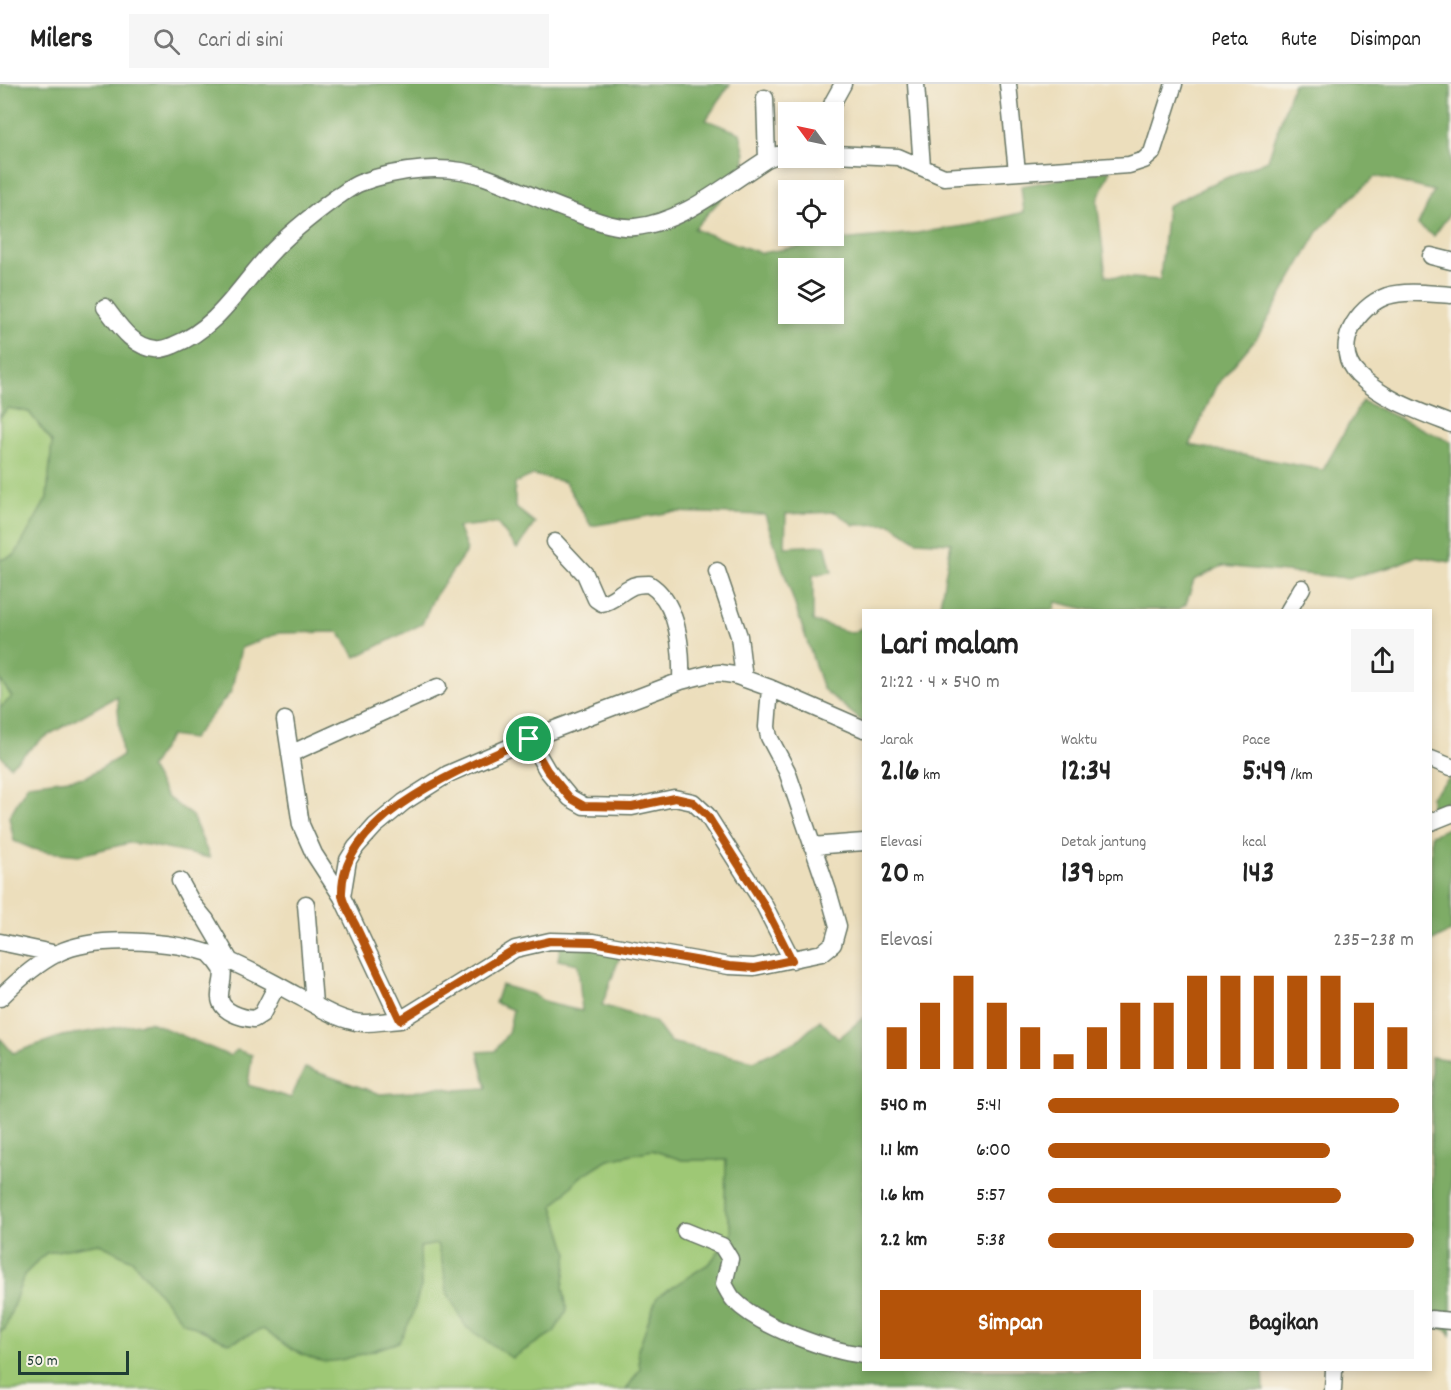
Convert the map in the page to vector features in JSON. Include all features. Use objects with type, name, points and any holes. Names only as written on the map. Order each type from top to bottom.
[{"type":"street","points":[[833,102],[843,84]]},
{"type":"street","points":[[916,84],[922,167]]},
{"type":"street","points":[[1008,84],[1017,172]]},
{"type":"street","points":[[844,154],[898,157],[932,174],[944,177],[1129,165],[1144,160],[1152,153],[1174,84]]},
{"type":"street","points":[[765,98],[766,159]]},
{"type":"street","points":[[105,308],[128,336],[143,345],[157,350],[186,340],[202,331],[236,297],[267,256],[302,222],[357,183],[392,173],[438,168],[483,176],[560,208],[609,224],[633,228],[667,220],[692,207],[766,159],[778,155]]},
{"type":"street","points":[[1431,256],[1451,261]]},
{"type":"street","points":[[1451,295],[1404,293],[1387,296],[1367,307],[1354,322],[1346,342],[1348,362],[1357,375],[1380,392],[1424,414],[1451,424]]},
{"type":"street","points":[[555,542],[585,574],[596,599],[602,603],[609,602],[636,585],[649,584],[663,593],[674,616],[682,664],[681,681]]},
{"type":"street","points":[[717,571],[739,636],[744,679]]},
{"type":"street","points":[[1289,609],[1302,588]]},
{"type":"street","points":[[342,897],[348,860],[356,847],[375,826],[404,802],[448,774],[529,739],[681,681],[720,673],[744,679],[862,728]]},
{"type":"street","points":[[290,754],[438,687]]},
{"type":"street","points":[[0,998],[19,979],[57,954],[87,944],[118,942],[170,945],[208,952],[337,1016],[364,1023],[400,1020],[515,949],[550,941],[593,942],[729,966],[754,968],[822,953],[833,944],[838,926],[787,771],[769,738],[767,727],[770,688]]},
{"type":"street","points":[[285,720],[301,825],[314,854],[342,897],[400,1020]]},
{"type":"street","points":[[529,739],[547,770],[570,798],[584,806],[632,807],[675,798],[693,802],[707,815],[763,903],[792,960]]},
{"type":"street","points":[[1432,759],[1451,767]]},
{"type":"street","points":[[1432,822],[1451,814]]},
{"type":"street","points":[[812,846],[862,842]]},
{"type":"street","points":[[180,881],[230,961]]},
{"type":"street","points":[[306,904],[314,1004]]},
{"type":"street","points":[[0,942],[57,954]]},
{"type":"street","points":[[208,952],[222,969],[220,997],[222,1004],[234,1015],[254,1019],[262,1014],[277,985]]},
{"type":"street","points":[[685,1231],[722,1246],[730,1259],[724,1284],[734,1300],[759,1318],[812,1343],[846,1353],[862,1354]]},
{"type":"street","points":[[1432,1319],[1451,1321]]},
{"type":"street","points":[[1333,1390],[1334,1371]]},
{"type":"green space","points":[[0,84],[730,84],[706,120],[740,133],[745,154],[744,173],[694,229],[761,253],[804,246],[844,246],[844,240],[971,225],[1024,212],[1021,186],[1111,170],[1097,201],[1106,276],[1160,280],[1167,206],[1268,160],[1293,84],[1451,84],[1451,212],[1434,236],[1418,225],[1434,191],[1376,176],[1339,209],[1318,232],[1258,336],[1216,386],[1190,445],[1323,470],[1362,401],[1451,442],[1451,562],[1417,556],[1391,567],[1348,578],[1222,566],[1194,580],[1186,604],[1179,609],[1086,609],[1056,602],[1054,609],[939,609],[951,543],[917,541],[891,524],[854,525],[835,512],[786,514],[785,547],[825,545],[832,572],[813,575],[813,621],[852,633],[862,628],[862,721],[823,689],[765,515],[672,512],[591,526],[565,482],[533,475],[515,483],[515,507],[535,523],[517,549],[497,523],[458,527],[467,550],[433,599],[422,624],[356,657],[339,632],[279,633],[241,648],[231,692],[192,739],[170,736],[150,768],[167,797],[192,816],[210,858],[129,843],[80,855],[33,849],[14,841],[9,817],[28,784],[86,777],[122,756],[117,696],[43,738],[10,766],[0,755],[0,708],[12,697],[0,680],[0,560],[15,555],[47,498],[52,442],[29,412],[8,408],[0,417]]},
{"type":"green space","points":[[8,408],[29,412],[52,442],[47,498],[15,555],[0,560],[0,417]]},
{"type":"green space","points":[[0,680],[12,697],[0,708]]},
{"type":"green space","points":[[1451,777],[1451,798],[1432,810],[1432,795]]},
{"type":"green space","points":[[1451,827],[1451,931],[1432,941],[1432,835]]},
{"type":"green space","points":[[561,942],[612,948],[619,959],[602,1005],[655,1022],[670,1042],[754,1061],[797,1041],[820,1020],[838,1039],[862,1019],[862,1371],[1263,1371],[1264,1390],[626,1390],[640,1369],[638,1350],[657,1297],[710,1263],[733,1232],[725,1208],[726,1160],[682,1160],[652,1150],[608,1159],[580,1177],[553,1206],[568,1253],[563,1287],[567,1310],[554,1332],[512,1358],[466,1327],[447,1292],[437,1244],[420,1247],[421,1286],[412,1317],[399,1342],[360,1355],[328,1362],[305,1356],[263,1329],[229,1343],[182,1321],[132,1260],[98,1243],[46,1253],[24,1275],[5,1329],[0,1332],[0,1038],[13,1053],[62,1036],[150,1022],[230,1056],[237,1050],[252,1055],[248,1085],[291,1098],[305,1068],[380,1094],[413,1092],[439,1087],[456,1090],[487,1088],[478,1052],[495,1051],[508,1033],[513,1010],[495,1003],[501,985],[532,994],[547,1003],[582,1011],[578,964],[558,960]]},
{"type":"green space","points":[[1432,1057],[1451,1060],[1451,1335],[1448,1330],[1432,1326]]},
{"type":"green space","points":[[652,1150],[682,1160],[726,1160],[725,1208],[733,1232],[710,1263],[657,1297],[638,1350],[640,1369],[626,1390],[0,1390],[0,1332],[5,1329],[24,1275],[46,1253],[98,1243],[132,1260],[182,1321],[229,1343],[263,1329],[292,1350],[421,1287],[420,1247],[437,1244],[443,1265],[567,1310],[563,1287],[568,1253],[553,1206],[580,1177],[608,1159]]},
{"type":"route","points":[[529,739],[547,770],[570,798],[584,806],[632,807],[675,798],[693,802],[707,815],[763,903],[792,960],[754,968],[729,966],[593,942],[550,941],[515,949],[400,1020],[342,897],[348,860],[356,847],[375,826],[404,802],[448,774],[529,739]]}]
